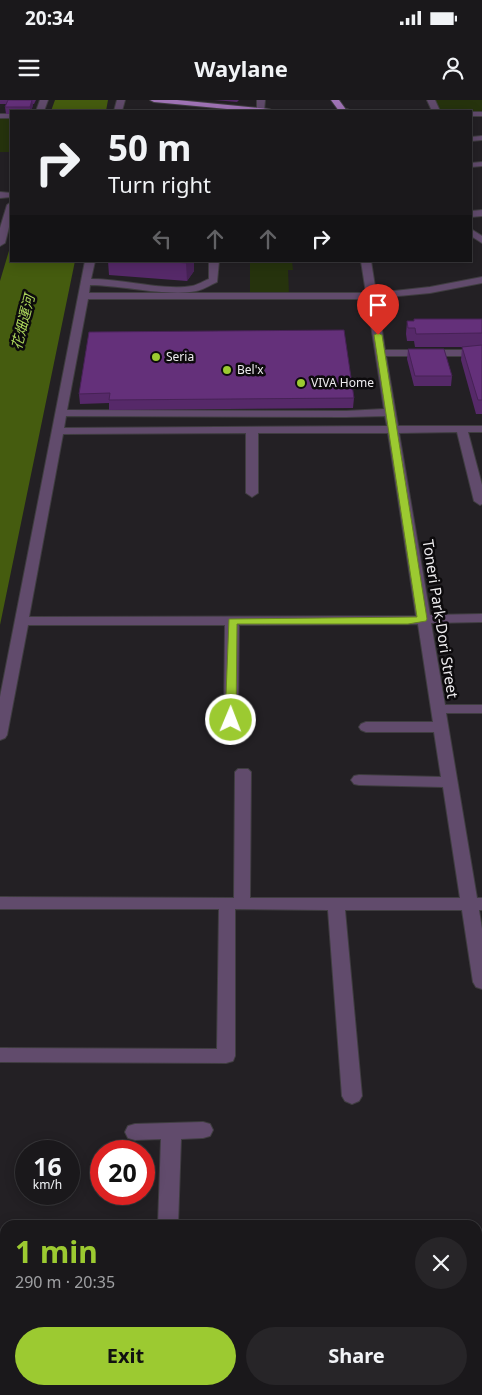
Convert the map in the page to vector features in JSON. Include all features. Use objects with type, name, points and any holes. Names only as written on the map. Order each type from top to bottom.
[{"type":"main road","points":[[156,100],[255,110]]},
{"type":"street","points":[[0,243],[10,208]]},
{"type":"street","points":[[0,736],[90,262]]},
{"type":"street","points":[[86,282],[112,282],[194,289],[214,280],[214,262]]},
{"type":"street","name":"Toneri Park-Dori Street","points":[[366,262],[422,619],[451,782],[476,904],[482,982]]},
{"type":"street","points":[[83,296],[372,296],[430,290],[482,280]]},
{"type":"street","points":[[204,284],[209,286],[209,296]]},
{"type":"street","points":[[381,354],[482,353]]},
{"type":"street","points":[[60,413],[346,414],[390,412]]},
{"type":"street","points":[[462,429],[480,500]]},
{"type":"street","points":[[57,431],[482,429]]},
{"type":"street","points":[[252,431],[252,493]]},
{"type":"street","points":[[21,621],[408,621],[482,618]]},
{"type":"street","points":[[231,720],[232,621]]},
{"type":"street","points":[[438,709],[482,709]]},
{"type":"street","points":[[366,727],[441,727]]},
{"type":"street","points":[[0,1055],[226,1056],[243,772]]},
{"type":"street","points":[[359,780],[451,782]]},
{"type":"street","points":[[0,903],[476,904]]},
{"type":"street","points":[[336,904],[352,1096]]},
{"type":"street","points":[[135,1132],[202,1130]]},
{"type":"street","points":[[168,1220],[171,1131]]},
{"type":"shaded area","points":[[435,100],[482,100],[482,112],[472,112],[472,110],[440,110]]},
{"type":"shaded area","points":[[0,118],[10,118],[10,152],[0,152]]},
{"type":"shaded area","points":[[250,262],[292,262],[293,270],[288,270],[289,294],[250,295]]},
{"type":"water","points":[[55,100],[108,100],[106,110],[51,110]]},
{"type":"water","name":"花畑運河","points":[[10,247],[10,262],[75,262],[0,625],[0,281]]},
{"type":"building","points":[[8,100],[32,100],[30,107],[5,107]]},
{"type":"building","points":[[414,319],[482,319],[482,333],[416,334],[415,328],[408,328],[407,321],[414,321]]},
{"type":"building","points":[[344,330],[354,398],[109,400],[110,393],[79,394],[89,332]]},
{"type":"building","points":[[482,345],[482,400],[478,400],[462,347]]},
{"type":"building","points":[[408,349],[444,349],[452,376],[415,376]]},
{"type":"place","name":"Seria","points":[[156,357]]},
{"type":"place","name":"Bel'x","points":[[227,370]]},
{"type":"place","name":"VIVA Home","points":[[301,383]]},
{"type":"route","points":[[231,720],[232,621],[408,621],[422,619],[378,335]]}]
